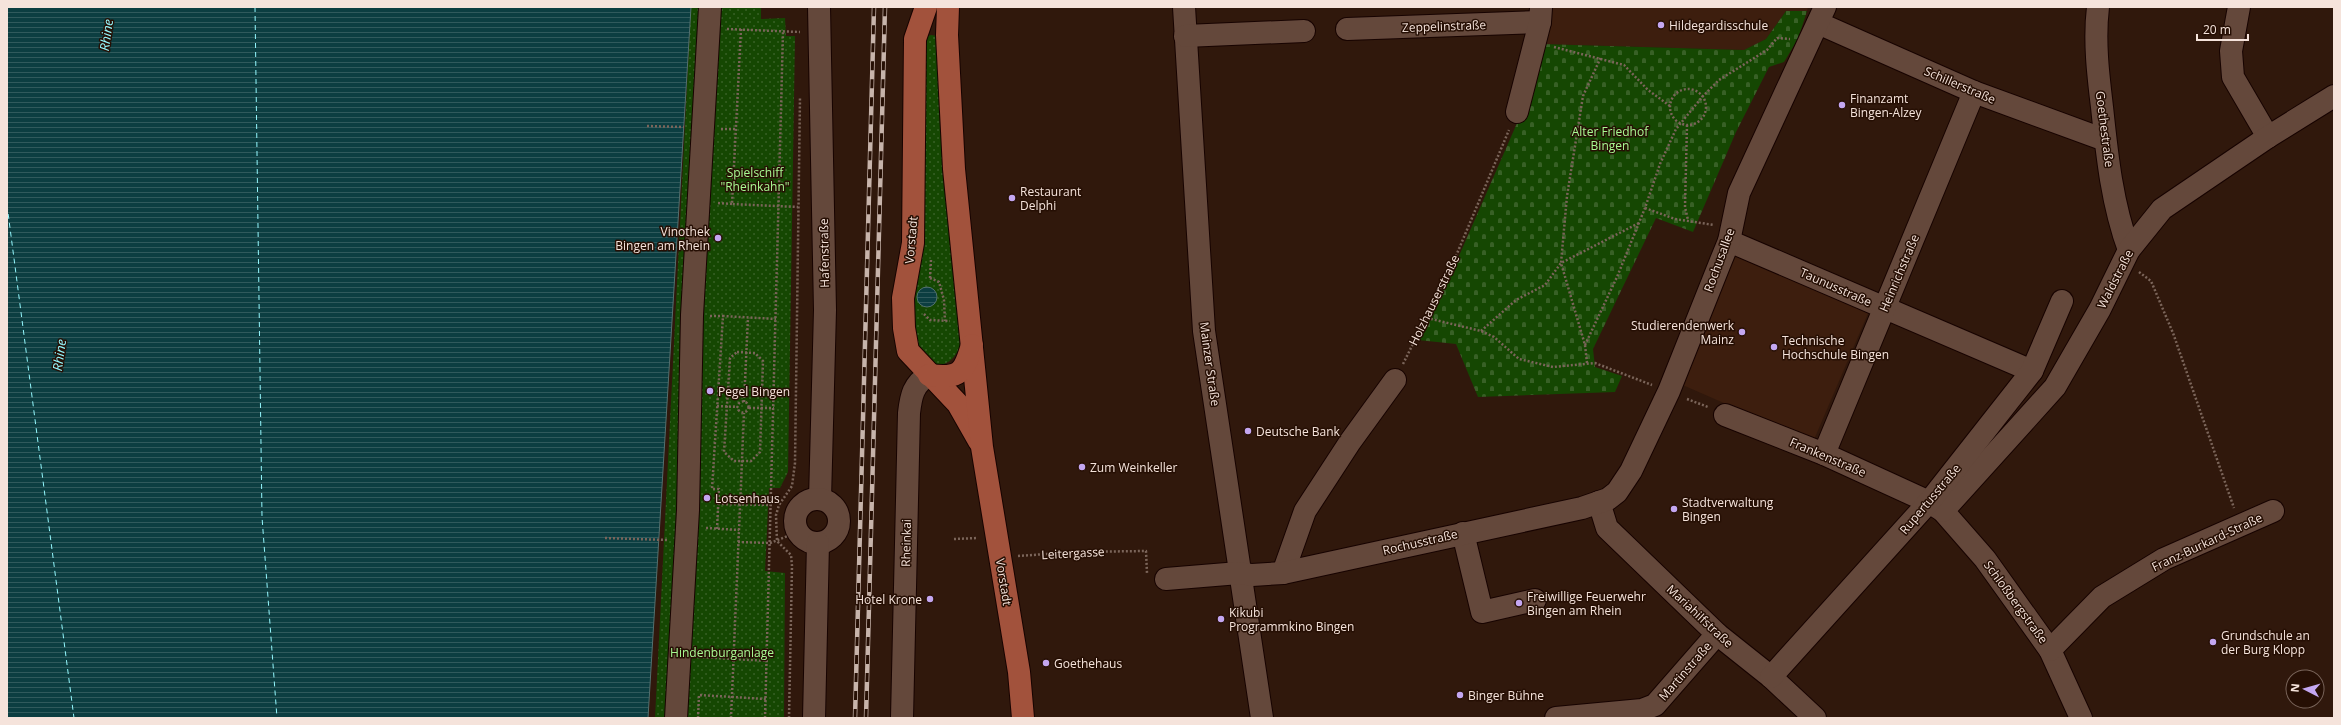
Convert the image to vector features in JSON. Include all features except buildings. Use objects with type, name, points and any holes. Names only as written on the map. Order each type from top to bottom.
[{"type":"main road","name":"Vorstadt","points":[[926,7],[915,39],[913,244],[903,298],[904,328],[908,351],[958,404],[982,447]]},
{"type":"main road","name":"Vorstadt","points":[[948,7],[947,36],[954,169],[982,447],[1019,672],[1023,718]]},
{"type":"main road","points":[[915,39],[924,31],[935,28],[947,36]]},
{"type":"main road","points":[[929,375],[954,376],[966,367],[972,344]]},
{"type":"street","name":"Hafenstraße","points":[[819,7],[825,310],[820,499]]},
{"type":"street","name":"Mainzer Straße","points":[[1184,7],[1204,331],[1239,573],[1262,718]]},
{"type":"street","name":"Goethestraße","points":[[2098,7],[2096,24],[2098,76],[2105,140],[2118,220],[2129,250]]},
{"type":"street","points":[[2239,7],[2231,51],[2233,77],[2268,137]]},
{"type":"street","points":[[1517,112],[1541,14]]},
{"type":"street","name":"Zeppelinstraße","points":[[1347,29],[1541,14]]},
{"type":"street","name":"Schillerstraße","points":[[1821,15],[1974,92],[2105,140]]},
{"type":"street","name":"Rochusallee","points":[[1600,502],[1617,492],[1625,483],[1668,391],[1729,240],[1739,193],[1821,15]]},
{"type":"street","points":[[676,718],[687,527],[692,315],[710,17]]},
{"type":"street","points":[[1185,36],[1304,31]]},
{"type":"street","name":"Heinrichstraße","points":[[1824,454],[1974,92]]},
{"type":"street","name":"Waldstraße","points":[[1936,507],[2055,387],[2100,309],[2129,250],[2162,209],[2268,137],[2334,96]]},
{"type":"street","name":"Taunusstraße","points":[[1729,240],[2032,371]]},
{"type":"street","name":"Rupertusstraße","points":[[1771,677],[1936,507],[2032,371],[2062,301]]},
{"type":"street","name":"Rheinkai","points":[[902,718],[909,413],[911,394],[921,380],[929,375]]},
{"type":"street","points":[[1283,573],[1305,511],[1350,442],[1395,380]]},
{"type":"street","name":"Frankenstraße","points":[[1725,415],[1824,454],[1936,507]]},
{"type":"street","points":[[820,499],[832,506],[838,518],[836,532],[831,537],[818,542],[806,540],[798,532],[795,518],[801,506],[806,502],[820,499]]},
{"type":"street","name":"Rochusstraße","points":[[1239,573],[1252,575],[1283,573],[1600,502]]},
{"type":"street","name":"Mariahilfstraße","points":[[1600,502],[1607,528],[1717,634],[1771,677],[1815,718]]},
{"type":"street","name":"Schloßbergstraße","points":[[1936,507],[1985,559],[2050,650],[2081,718]]},
{"type":"street","name":"Franz-Burkard-Straße","points":[[2050,650],[2102,597],[2164,559],[2273,511]]},
{"type":"street","points":[[1463,533],[1482,612],[1535,600]]},
{"type":"street","points":[[814,718],[818,542]]},
{"type":"street","points":[[1166,579],[1239,573]]},
{"type":"street","name":"Martinstraße","points":[[1556,718],[1642,710],[1655,705],[1717,634]]},
{"type":"path","points":[[710,17],[741,29],[784,32],[768,661],[765,718]]},
{"type":"path","points":[[801,26],[801,40]]},
{"type":"path","points":[[741,29],[732,204],[798,208]]},
{"type":"path","points":[[1585,345],[1639,223],[1660,164],[1680,123],[1719,80],[1737,67],[1767,50],[1777,38]]},
{"type":"path","points":[[1550,46],[1601,57],[1624,65],[1648,90],[1670,106]]},
{"type":"path","points":[[1587,363],[1585,345],[1561,263],[1567,196],[1583,96],[1601,57]]},
{"type":"path","points":[[1685,88],[1697,91],[1703,96],[1706,105],[1704,116],[1695,124],[1687,125],[1680,123],[1673,118],[1670,106],[1674,94],[1685,88]]},
{"type":"path","points":[[789,718],[792,566],[791,555],[777,541],[776,515],[779,505],[792,486],[794,474],[800,94]]},
{"type":"path","name":"Holzhauserstraße","points":[[1395,380],[1453,263],[1517,112]]},
{"type":"path","points":[[1687,125],[1685,207],[1688,220]]},
{"type":"path","points":[[646,126],[689,127]]},
{"type":"path","points":[[1645,208],[1675,219],[1699,223]]},
{"type":"path","points":[[1481,331],[1516,300],[1545,285],[1561,263],[1639,223]]},
{"type":"path","points":[[930,278],[939,282],[942,291],[945,321]]},
{"type":"path","points":[[2151,281],[2173,333],[2240,526]]},
{"type":"path","points":[[717,529],[719,489],[712,489],[723,316],[776,319]]},
{"type":"path","points":[[748,318],[744,402],[749,408]]},
{"type":"path","points":[[1426,318],[1481,331],[1494,337],[1519,359],[1553,366],[1595,363],[1725,415]]},
{"type":"path","points":[[737,352],[755,353],[763,361],[760,452],[751,461],[734,461],[724,452],[727,406],[730,358],[737,352]]},
{"type":"path","points":[[738,407],[740,403],[744,402]]},
{"type":"path","points":[[717,406],[738,407],[739,410],[744,413]]},
{"type":"path","points":[[731,718],[744,413],[749,408],[774,408]]},
{"type":"path","points":[[718,504],[772,505]]},
{"type":"path","points":[[687,527],[739,530]]},
{"type":"path","points":[[738,542],[770,543],[798,532]]},
{"type":"path","points":[[605,538],[663,540]]},
{"type":"path","name":"Leitergasse","points":[[954,539],[998,547],[1075,552],[1146,551]]},
{"type":"path","points":[[680,656],[768,661]]},
{"type":"path","points":[[698,718],[699,695],[766,699]]},
{"type":"shaded area","name":"Hildegardisschule","points":[[1551,7],[1808,7],[1807,11],[1786,11],[1766,39],[1744,50],[1541,44]]},
{"type":"shaded area","name":"Technische Hochschule Bingen","points":[[1734,253],[1869,311],[1813,442],[1678,383]]},
{"type":"green space","name":"Hindenburganlage","points":[[691,7],[761,7],[761,19],[785,18],[786,36],[795,36],[788,472],[780,488],[769,488],[765,571],[785,573],[784,718],[655,718]]},
{"type":"green space","name":"Alter Friedhof Bingen","points":[[1786,11],[1807,11],[1798,39],[1784,62],[1769,67],[1736,132],[1693,232],[1656,218],[1593,349],[1595,367],[1622,376],[1615,392],[1478,397],[1456,344],[1418,340],[1455,265],[1521,114],[1541,44],[1744,50],[1766,39]]},
{"type":"green space","points":[[931,35],[938,36],[962,343],[954,357],[942,365],[930,364],[909,338],[925,37]]},
{"type":"water","name":"Rhine","points":[[7,7],[691,7],[648,718],[7,718]]},
{"type":"water","points":[[923,287],[931,287],[937,293],[937,301],[931,307],[923,307],[917,301],[917,293]]},
{"type":"ferry route","points":[[255,7],[262,517],[277,718]]},
{"type":"ferry route","points":[[7,205],[74,718]]},
{"type":"railway","points":[[855,718],[874,7]]},
{"type":"railway","points":[[866,718],[885,7]]},
{"type":"place","name":"Hildegardisschule","points":[[1661,25]]},
{"type":"place","name":"Finanzamt Bingen-Alzey","points":[[1842,105]]},
{"type":"place","name":"Restaurant Delphi","points":[[1012,198]]},
{"type":"place","name":"Vinothek Bingen am Rhein","points":[[718,238]]},
{"type":"place","name":"Studierendenwerk Mainz","points":[[1742,332]]},
{"type":"place","name":"Technische Hochschule Bingen","points":[[1774,347]]},
{"type":"place","name":"Pegel Bingen","points":[[710,391]]},
{"type":"place","name":"Deutsche Bank","points":[[1248,431]]},
{"type":"place","name":"Zum Weinkeller","points":[[1082,467]]},
{"type":"place","name":"Lotsenhaus","points":[[707,498]]},
{"type":"place","name":"Stadtverwaltung Bingen","points":[[1674,509]]},
{"type":"place","name":"Hotel Krone","points":[[930,599]]},
{"type":"place","name":"Freiwillige Feuerwehr Bingen am Rhein","points":[[1519,603]]},
{"type":"place","name":"Kikubi Programmkino Bingen","points":[[1221,619]]},
{"type":"place","name":"Grundschule an der Burg Klopp","points":[[2213,642]]},
{"type":"place","name":"Goethehaus","points":[[1046,663]]},
{"type":"place","name":"Binger Bühne","points":[[1460,695]]},
{"type":"park label","name":"Spielschiff \"Rheinkahn\"","points":[[755,179]]}]
